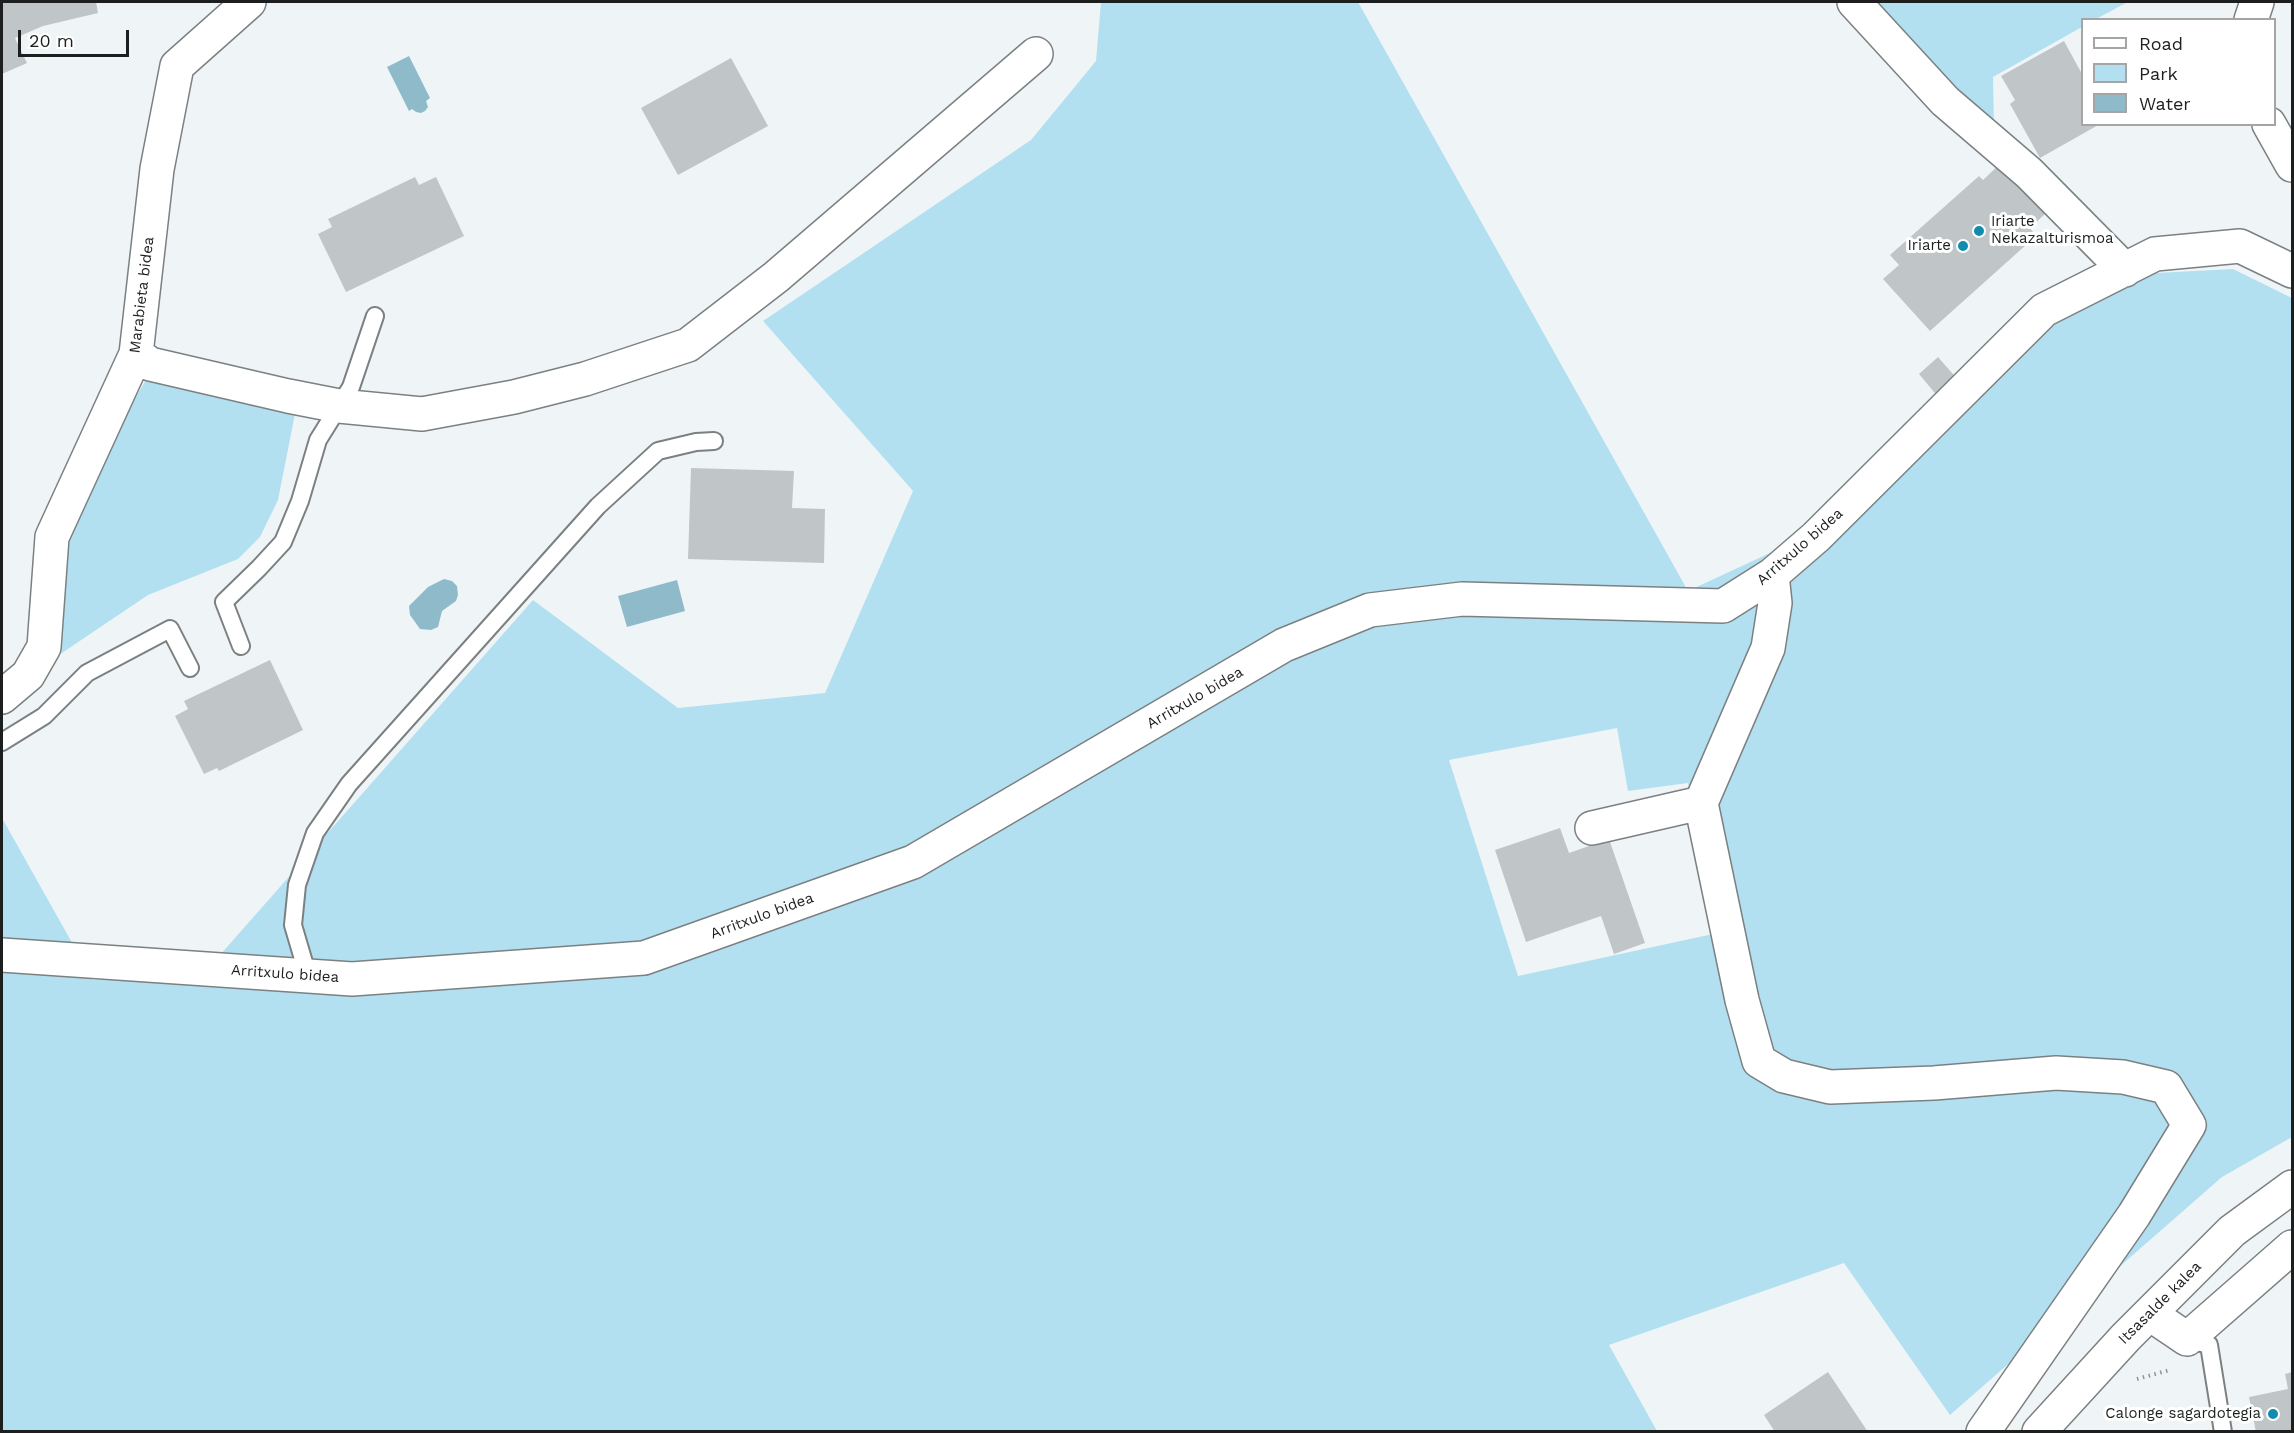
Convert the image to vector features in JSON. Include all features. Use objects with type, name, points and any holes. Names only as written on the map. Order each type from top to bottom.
[{"type":"street","name":"Marabieta bidea","points":[[2,697],[28,675],[44,647],[52,537],[136,354],[157,169],[177,66],[249,2]]},
{"type":"street","points":[[1854,2],[1945,101],[2029,173],[2125,270]]},
{"type":"street","points":[[2252,18],[2257,2]]},
{"type":"street","points":[[136,354],[150,364],[288,396],[339,406],[422,414],[514,397],[575,382],[688,345],[768,284],[1036,54]]},
{"type":"street","points":[[2271,126],[2292,165]]},
{"type":"street","name":"Arritxulo bidea","points":[[2,955],[352,979],[644,958],[913,862],[1284,645],[1371,609],[1462,599],[1723,606],[1772,574],[1816,537],[2044,310],[2155,254],[2240,246],[2292,271]]},
{"type":"street","points":[[1772,574],[1775,603],[1768,648],[1701,803],[1742,1000],[1759,1062],[1784,1076],[1830,1087],[1934,1083],[2056,1073],[2123,1077],[2166,1087],[2189,1125],[2134,1215],[1983,1431]]},
{"type":"street","points":[[1592,828],[1701,803]]},
{"type":"street","name":"Itsasalde kalea","points":[[2039,1431],[2232,1231],[2292,1187]]},
{"type":"street","points":[[2150,1314],[2187,1339],[2292,1247]]},
{"type":"lane","points":[[241,646],[224,602],[283,542],[300,501],[318,440],[351,387],[375,316]]},
{"type":"lane","points":[[308,976],[293,925],[297,885],[315,833],[349,784],[597,506],[657,451],[696,442],[714,441]]},
{"type":"lane","points":[[2,742],[44,716],[87,673],[170,629],[190,668]]},
{"type":"lane","points":[[2187,1339],[2209,1345],[2223,1431]]},
{"type":"green space","points":[[1101,2],[1358,2],[1688,591],[1873,505],[2053,321],[2156,273],[2233,269],[2292,298],[2292,1137],[2222,1177],[1950,1415],[1844,1263],[1609,1345],[1657,1431],[2,1431],[2,818],[93,980],[197,981],[533,600],[678,708],[825,693],[913,491],[763,321],[1031,140],[1096,61]],"holes":[[[1617,728],[1628,791],[1688,783],[1713,934],[1518,976],[1449,760]]]},
{"type":"green space","points":[[1872,2],[2128,2],[2098,18],[2081,18],[2081,28],[1993,77],[1994,131]]},
{"type":"green space","points":[[147,378],[295,414],[278,500],[260,537],[238,559],[148,595],[56,657],[70,533],[92,471]]},
{"type":"water","points":[[409,56],[430,98],[426,101],[428,107],[421,113],[412,109],[409,111],[387,67]]},
{"type":"water","points":[[444,579],[452,581],[457,586],[456,601],[442,611],[438,627],[431,630],[420,629],[410,615],[409,606],[428,587]]},
{"type":"water","points":[[677,580],[685,611],[627,627],[618,596]]},
{"type":"building","points":[[2,2],[96,2],[98,13],[43,26],[15,38],[27,63],[2,74]]},
{"type":"building","points":[[2064,41],[2081,72],[2081,126],[2096,126],[2040,158],[2010,104],[2015,100],[2001,76]]},
{"type":"building","points":[[731,58],[768,126],[678,175],[641,108]]},
{"type":"building","name":"Iriarte","points":[[2002,162],[2047,212],[2030,228],[2036,236],[1930,331],[1883,279],[1899,265],[1890,255],[1979,176],[1983,180]]},
{"type":"building","points":[[415,177],[419,185],[436,177],[464,236],[346,292],[318,234],[332,227],[328,219]]},
{"type":"building","points":[[1938,357],[1959,381],[1939,398],[1919,374]]},
{"type":"building","points":[[691,468],[794,471],[792,508],[825,509],[824,563],[688,559]]},
{"type":"building","points":[[270,660],[303,730],[219,771],[217,768],[204,774],[175,716],[188,709],[184,701]]},
{"type":"building","points":[[1560,828],[1569,853],[1609,839],[1645,943],[1614,954],[1601,916],[1526,942],[1495,850]]},
{"type":"building","points":[[1828,1372],[1868,1432],[1775,1432],[1764,1415]]},
{"type":"building","name":"Calonge sagardotegia","points":[[2292,1372],[2292,1432],[2256,1432],[2249,1397],[2288,1389],[2285,1374]]},
{"type":"place","name":"Iriarte Nekazalturismoa","points":[[1979,231]]},
{"type":"place","name":"Iriarte","points":[[1963,246]]},
{"type":"place","name":"Calonge sagardotegia","points":[[2273,1414]]}]
